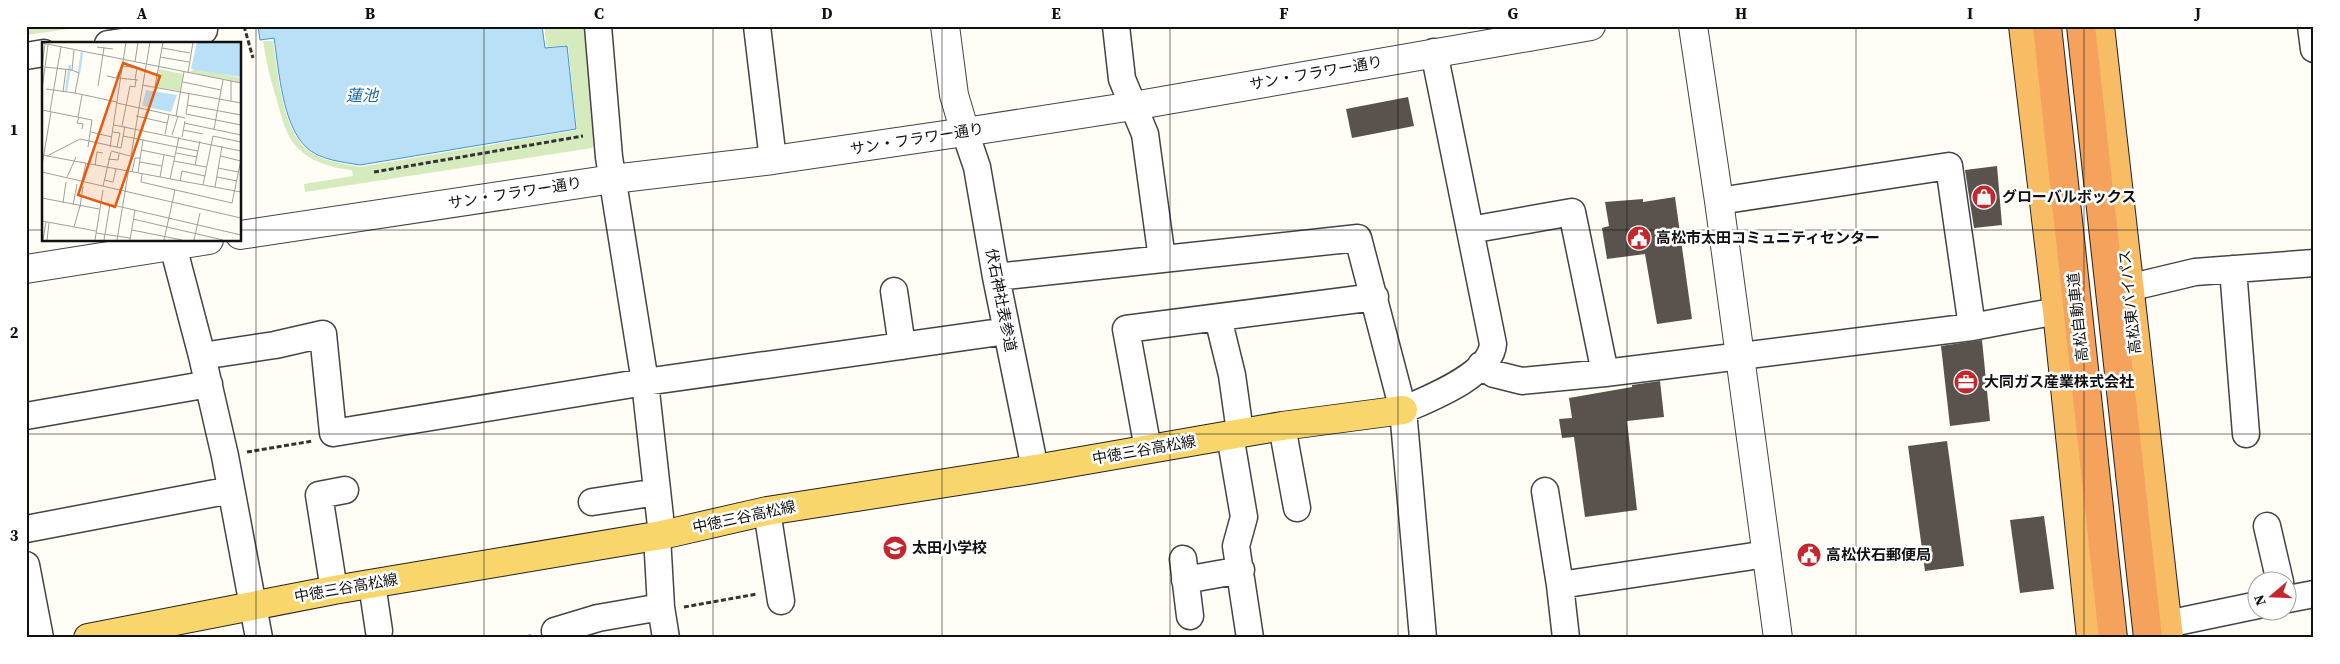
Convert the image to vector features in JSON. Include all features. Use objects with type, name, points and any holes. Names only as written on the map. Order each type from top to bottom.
[{"type":"highway","points":[[2023,26],[2057,311],[2091,638]]},
{"type":"highway","name":"高松自動車道","points":[[2047,26],[2113,638]]},
{"type":"highway","points":[[2081,26],[2161,633]]},
{"type":"highway","name":"高松東バイパス","points":[[2100,26],[2128,288],[2161,633]]},
{"type":"main road","name":"中徳三谷高松線","points":[[88,638],[334,590],[659,535],[767,511],[1035,469],[1282,426],[1403,410]]},
{"type":"street","points":[[598,26],[609,157],[645,382],[657,492],[661,609],[666,638]]},
{"type":"street","points":[[757,26],[773,160]]},
{"type":"street","points":[[945,26],[954,95],[965,132]]},
{"type":"street","points":[[1116,26],[1122,79],[1146,134],[1162,258]]},
{"type":"street","name":"サン・フラワー通り","points":[[241,235],[613,179],[773,160],[965,132],[1133,106],[1591,26]]},
{"type":"street","points":[[1693,26],[1719,200],[1778,638]]},
{"type":"street","points":[[2311,26],[2314,48]]},
{"type":"street","points":[[126,42],[209,33]]},
{"type":"street","points":[[1403,410],[1447,390],[1490,357],[1493,344],[1434,52]]},
{"type":"street","points":[[26,56],[42,53]]},
{"type":"street","name":"伏石神社表参道","points":[[965,132],[977,167],[996,277],[1035,469]]},
{"type":"street","points":[[1719,200],[1950,166],[1972,327]]},
{"type":"street","points":[[1470,230],[1572,212],[1606,373]]},
{"type":"street","points":[[996,277],[1358,238],[1375,297],[1403,410],[1423,638]]},
{"type":"street","points":[[26,269],[203,241]]},
{"type":"street","points":[[173,246],[209,384],[225,456],[259,638]]},
{"type":"street","points":[[2128,288],[2195,272],[2314,263]]},
{"type":"street","points":[[2232,268],[2246,434]]},
{"type":"street","points":[[894,291],[902,346]]},
{"type":"street","points":[[1148,449],[1126,329],[1375,297]]},
{"type":"street","points":[[1480,365],[1494,374],[1522,381],[1606,373],[1972,327],[2057,311]]},
{"type":"street","points":[[1218,318],[1232,375],[1235,434],[1244,517],[1236,546],[1250,638]]},
{"type":"street","points":[[202,356],[275,345],[323,334],[333,433],[645,382],[1007,331]]},
{"type":"street","points":[[26,416],[209,384]]},
{"type":"street","points":[[1282,426],[1297,508]]},
{"type":"street","points":[[26,529],[231,490]]},
{"type":"street","points":[[334,590],[319,495],[345,490]]},
{"type":"street","points":[[1545,490],[1560,585],[1566,638]]},
{"type":"street","points":[[592,502],[657,492]]},
{"type":"street","points":[[767,511],[780,596]]},
{"type":"street","points":[[2268,526],[2278,572]]},
{"type":"street","points":[[1560,585],[1767,554]]},
{"type":"street","points":[[26,565],[40,638]]},
{"type":"street","points":[[1190,616],[1184,570],[1241,570]]},
{"type":"street","points":[[372,584],[379,631]]},
{"type":"street","points":[[2298,597],[2314,594]]},
{"type":"street","points":[[2161,633],[2248,608]]},
{"type":"street","points":[[555,631],[598,618],[661,609]]},
{"type":"path","points":[[244,26],[253,58]]},
{"type":"path","points":[[374,172],[585,136]]},
{"type":"path","points":[[225,456],[324,440],[333,433]]},
{"type":"path","points":[[661,609],[780,596]]},
{"type":"green space","points":[[26,26],[89,26],[26,35]]},
{"type":"green space","points":[[544,26],[588,26],[599,139],[592,148],[305,192],[304,184],[353,176],[352,170],[333,167],[315,160],[299,149],[293,142],[280,114],[263,41],[273,41],[282,98],[297,138],[305,148],[317,156],[360,167],[577,130],[568,45],[547,47]]},
{"type":"water","name":"蓮池","points":[[258,26],[542,26],[545,48],[567,46],[576,129],[360,165],[324,158],[306,147],[292,125],[283,96],[274,38],[260,40]]},
{"type":"building","points":[[1408,97],[1414,126],[1352,138],[1346,109]]},
{"type":"building","points":[[1997,166],[2002,225],[1974,228],[1965,170]]},
{"type":"building","points":[[1675,197],[1692,319],[1657,324],[1645,254],[1607,259],[1602,228],[1609,226],[1605,202],[1643,199],[1643,202]]},
{"type":"building","name":"大同ガス産業株式会社","points":[[1982,340],[1990,421],[1950,426],[1941,346]]},
{"type":"building","points":[[1660,381],[1664,417],[1627,421],[1637,510],[1585,517],[1574,437],[1562,438],[1559,419],[1572,418],[1569,398]]},
{"type":"building","points":[[1947,441],[1964,566],[1925,571],[1908,446]]},
{"type":"building","points":[[2044,516],[2054,589],[2020,593],[2010,520]]},
{"type":"place","name":"グローバルボックス","points":[[1984,197]]},
{"type":"place","name":"高松市太田コミュニティセンター","points":[[1639,238]]},
{"type":"place","name":"大同ガス産業株式会社","points":[[1966,382]]},
{"type":"place","name":"太田小学校","points":[[895,548]]},
{"type":"place","name":"高松伏石郵便局","points":[[1809,555]]}]
